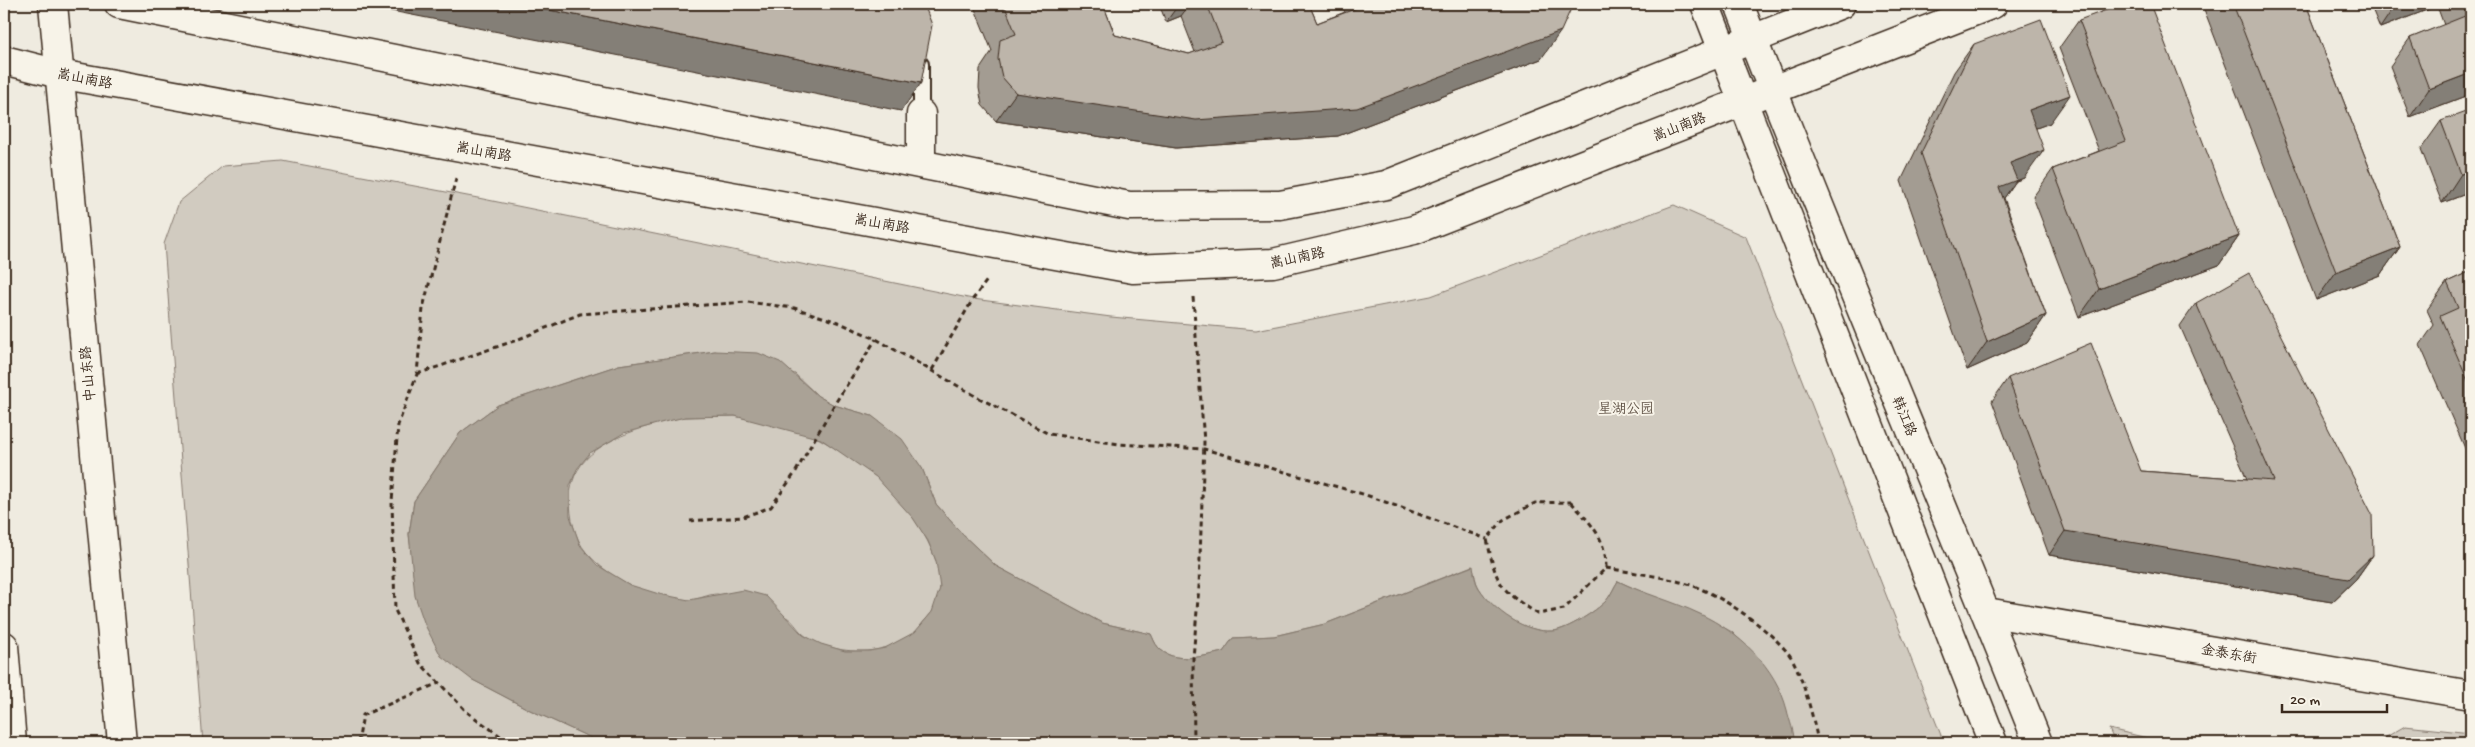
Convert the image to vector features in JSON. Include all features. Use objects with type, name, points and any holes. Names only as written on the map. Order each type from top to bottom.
[{"type":"street","name":"中山东路","points":[[53,4],[122,743]]},
{"type":"street","points":[[120,4],[1129,206],[1280,205],[1386,185],[1841,4]]},
{"type":"street","points":[[1705,4],[1993,743]]},
{"type":"street","name":"韩江路","points":[[1739,4],[1772,90],[2038,743]]},
{"type":"street","points":[[1743,101],[1993,4]]},
{"type":"street","name":"嵩山南路","points":[[4,60],[59,74],[1133,269],[1273,263],[1414,230],[1743,101]]},
{"type":"street","points":[[921,114],[921,164]]},
{"type":"street","name":"金泰东街","points":[[1986,612],[2471,695]]},
{"type":"street","points":[[4,646],[12,743]]},
{"type":"lane","points":[[921,54],[921,114]]},
{"type":"path","points":[[456,175],[423,308],[417,374],[398,425],[392,502],[395,610],[420,663],[467,712],[510,743]]},
{"type":"path","points":[[1194,266],[1193,303],[1204,449],[1199,587],[1193,658],[1194,741]]},
{"type":"path","points":[[932,370],[988,279]]},
{"type":"path","points":[[417,374],[514,341],[580,314],[747,302],[794,308],[838,322],[876,339],[981,400],[1050,434],[1119,444],[1204,449],[1366,495],[1487,539]]},
{"type":"path","points":[[690,521],[744,517],[771,507],[795,473],[876,339]]},
{"type":"path","points":[[1571,502],[1592,525],[1606,550],[1606,568],[1564,609],[1538,614],[1514,599],[1496,577],[1487,539],[1502,520],[1535,503],[1571,502]]},
{"type":"path","points":[[1606,568],[1652,576],[1702,589],[1749,618],[1789,654],[1805,692],[1818,743]]},
{"type":"path","points":[[358,743],[363,715],[439,683]]},
{"type":"green space","name":"星湖公园","points":[[283,161],[483,199],[973,299],[1111,317],[1256,330],[1431,296],[1674,205],[1746,237],[1944,743],[1794,743],[1794,739],[1760,660],[1732,632],[1699,614],[1618,581],[1606,601],[1589,615],[1559,630],[1542,631],[1521,625],[1501,613],[1485,597],[1478,586],[1472,566],[1325,624],[1274,636],[1233,638],[1223,652],[1189,658],[1172,656],[1164,653],[1158,647],[1151,634],[1102,623],[996,566],[962,534],[936,504],[922,468],[872,416],[834,405],[818,396],[795,374],[715,351],[619,365],[498,405],[460,433],[414,501],[409,534],[413,565],[471,679],[530,710],[602,743],[203,743],[164,244],[179,202],[223,166]]},
{"type":"green space","points":[[735,416],[805,433],[823,441],[875,476],[902,503],[916,521],[927,541],[936,561],[940,581],[938,600],[928,617],[911,636],[893,645],[867,651],[851,651],[825,646],[803,634],[786,617],[730,597],[717,594],[689,600],[675,599],[646,592],[607,571],[586,552],[578,540],[571,512],[570,498],[572,483],[586,459],[608,442],[635,430],[677,418]]},
{"type":"green space","points":[[2405,726],[2471,733],[2471,743],[2376,743]]},
{"type":"green space","points":[[2109,729],[2169,743],[2115,743]]},
{"type":"green space","points":[[1170,737],[1220,740],[1227,743],[1160,743]]},
{"type":"shaded area","points":[[715,351],[758,353],[780,362],[818,396],[834,405],[872,416],[902,439],[922,468],[936,504],[962,534],[996,566],[1102,623],[1151,634],[1158,647],[1164,653],[1172,656],[1189,658],[1223,652],[1233,638],[1274,636],[1325,624],[1473,566],[1478,586],[1493,605],[1511,619],[1542,631],[1559,630],[1589,615],[1606,601],[1618,581],[1700,614],[1742,641],[1765,665],[1782,694],[1793,731],[1794,743],[1227,743],[1220,740],[1170,737],[1160,743],[602,743],[530,710],[471,679],[441,656],[425,625],[415,596],[409,534],[414,501],[460,433],[498,405],[619,365]],"holes":[[[735,416],[821,439],[876,477],[913,518],[928,541],[936,561],[940,588],[932,612],[915,632],[885,648],[869,651],[845,651],[821,644],[803,635],[766,596],[743,590],[689,600],[659,594],[630,585],[597,565],[580,545],[570,516],[570,486],[577,469],[590,453],[624,433],[685,417]]]},
{"type":"building","points":[[519,4],[924,4],[932,25],[921,83]]},
{"type":"building","points":[[1004,4],[1103,4],[1115,35],[1189,54],[1222,42],[1207,4],[1309,4],[1317,23],[1368,4],[1573,4],[1561,31],[1357,108],[1196,120],[1016,93],[1002,77],[998,59],[1000,40],[1016,34]]},
{"type":"building","points":[[2123,4],[2150,4],[2239,236],[2099,289],[2053,169],[2126,141],[2079,20]]},
{"type":"building","points":[[2233,4],[2306,4],[2400,247],[2336,272]]},
{"type":"building","points":[[2466,4],[2471,4],[2471,73],[2429,89],[2410,38],[2470,14]]},
{"type":"building","points":[[2041,19],[2070,95],[2029,110],[2044,150],[2010,163],[2017,180],[1999,187],[2046,315],[1987,342],[1921,153],[1974,44]]},
{"type":"building","points":[[2471,110],[2471,171],[2461,174],[2441,121]]},
{"type":"building","points":[[2471,271],[2471,388],[2440,316],[2458,308],[2447,282]]},
{"type":"building","points":[[2249,273],[2372,514],[2373,555],[2348,579],[2065,531],[2008,378],[2091,343],[2141,471],[2274,481],[2196,303]]}]
